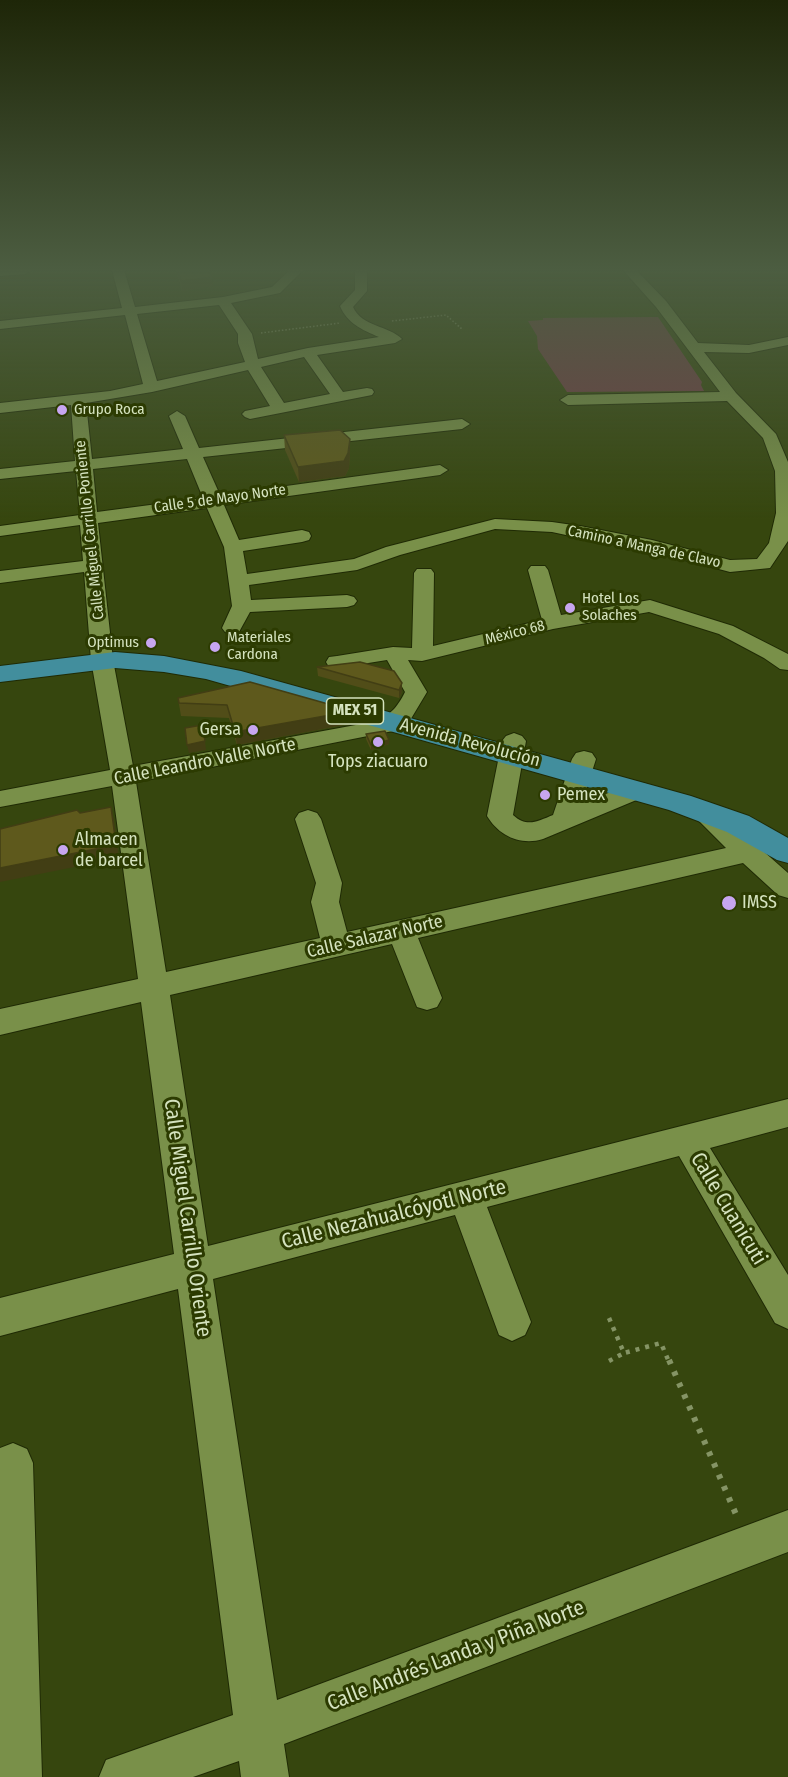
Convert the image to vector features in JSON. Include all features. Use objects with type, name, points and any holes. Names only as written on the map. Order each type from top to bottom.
[{"type":"main road","name":"Avenida Revolución","points":[[0,674],[101,655]]},
{"type":"main road","name":"Avenida Revolución","points":[[0,663],[101,655],[206,671],[401,718],[581,766],[722,797],[788,829]]},
{"type":"main road","name":"Avenida Revolución","points":[[581,766],[637,790],[738,824],[788,852]]},
{"type":"street","points":[[143,353],[152,388]]},
{"type":"street","points":[[250,353],[253,363],[280,409]]},
{"type":"street","points":[[0,408],[78,401],[152,388],[303,353]]},
{"type":"street","points":[[309,353],[339,397]]},
{"type":"street","name":"Camino a Manga de Clavo","points":[[238,581],[357,564],[393,551],[495,524],[552,527],[580,532],[652,546],[730,566],[763,564],[778,544],[785,513],[783,471],[770,437],[731,396],[699,353]]},
{"type":"street","points":[[250,414],[367,392]]},
{"type":"street","points":[[568,400],[731,396]]},
{"type":"street","name":"Calle Miguel Carrillo Poniente","points":[[78,401],[101,655]]},
{"type":"street","points":[[177,416],[233,547],[242,606],[232,628]]},
{"type":"street","points":[[0,474],[462,424]]},
{"type":"street","name":"Calle 5 de Mayo Norte","points":[[0,531],[440,470]]},
{"type":"street","points":[[233,547],[302,536]]},
{"type":"street","points":[[0,577],[94,565]]},
{"type":"street","points":[[538,570],[553,623]]},
{"type":"street","points":[[422,655],[424,573]]},
{"type":"street","points":[[242,606],[348,600]]},
{"type":"street","name":"México 68","points":[[337,662],[393,653],[422,655],[553,623],[650,606],[726,630],[772,653],[788,664]]},
{"type":"street","points":[[393,653],[416,692],[401,718]]},
{"type":"street","name":"Calle Miguel Carrillo Oriente","points":[[101,655],[123,778],[154,987],[265,1777]]},
{"type":"street","name":"Calle Leandro Valle Norte","points":[[0,799],[123,778],[375,729],[401,718]]},
{"type":"street","points":[[512,748],[500,816],[507,825],[520,832],[534,833],[637,790]]},
{"type":"street","points":[[564,821],[581,766]]},
{"type":"street","points":[[702,811],[788,888]]},
{"type":"street","points":[[308,819],[329,883],[325,902],[336,946]]},
{"type":"street","name":"Calle Salazar Norte","points":[[0,1022],[749,852]]},
{"type":"street","points":[[401,932],[427,998]]},
{"type":"street","name":"Calle Nezahualcóyotl Norte","points":[[0,1317],[193,1265],[788,1113]]},
{"type":"street","name":"Calle Cuanicuti","points":[[687,1140],[788,1310]]},
{"type":"street","points":[[466,1197],[512,1322]]},
{"type":"street","points":[[13,1463],[18,1777]]},
{"type":"street","name":"Calle Andrés Landa y Piña Norte","points":[[123,1777],[260,1730],[788,1531]]},
{"type":"path","points":[[609,1318],[624,1353]]},
{"type":"path","points":[[609,1361],[624,1353],[661,1343],[740,1524]]},
{"type":"shaded area","points":[[541,353],[682,353],[702,382],[704,391],[567,392]]},
{"type":"building","points":[[340,430],[350,439],[344,461],[298,467],[284,435]]},
{"type":"building","points":[[360,662],[394,671],[402,683],[399,690],[317,667]]},
{"type":"building","points":[[250,682],[353,711],[235,732],[227,705],[179,703],[178,698]]},
{"type":"building","points":[[202,725],[205,741],[187,745],[185,728]]},
{"type":"building","points":[[385,731],[389,740],[371,745],[366,734]]},
{"type":"building","name":"Almacen de barcel","points":[[111,807],[116,845],[0,868],[0,829],[77,810],[80,813]]},
{"type":"place","name":"Grupo Roca","points":[[62,410]]},
{"type":"place","name":"Hotel Los Solaches","points":[[570,608]]},
{"type":"place","name":"Optimus","points":[[151,643]]},
{"type":"place","name":"Materiales Cardona","points":[[215,647]]},
{"type":"place","name":"Gersa","points":[[253,730]]},
{"type":"place","name":"Tops ziacuaro","points":[[378,742]]},
{"type":"place","name":"Pemex","points":[[545,795]]},
{"type":"place","name":"Almacen de barcel","points":[[63,850]]},
{"type":"place","name":"IMSS","points":[[729,903]]}]
